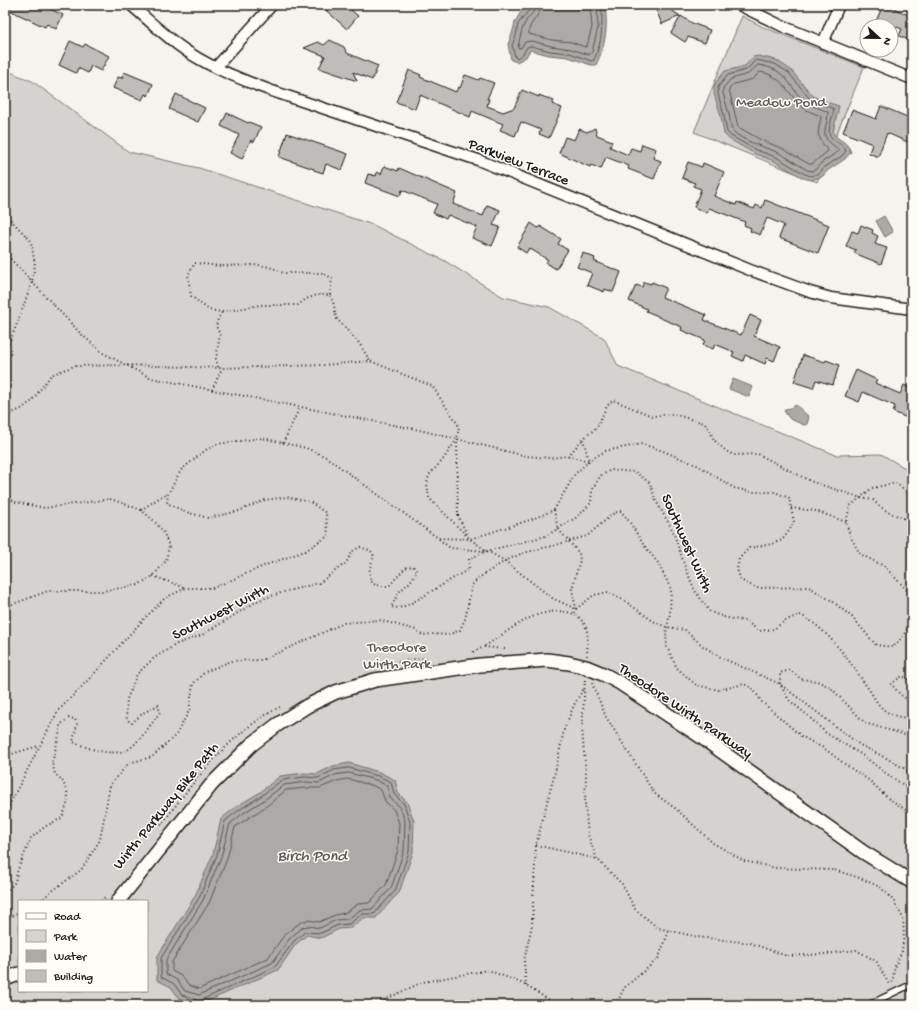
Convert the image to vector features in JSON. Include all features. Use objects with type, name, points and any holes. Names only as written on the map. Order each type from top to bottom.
[{"type":"street","name":"Parkview Terrace","points":[[131,5],[178,45],[216,67],[269,90],[478,160],[768,277],[810,292],[838,299],[912,309]]},
{"type":"street","points":[[216,67],[272,5]]},
{"type":"street","points":[[739,5],[782,26],[912,79]]},
{"type":"street","points":[[823,43],[839,5]]},
{"type":"street","name":"Theodore Wirth Parkway","points":[[114,897],[212,784],[251,745],[277,724],[307,706],[336,692],[375,680],[480,664],[547,660],[569,663],[587,661],[603,674],[620,683],[697,734],[863,852],[912,882]]},
{"type":"street","points":[[5,979],[18,974]]},
{"type":"lane","points":[[868,1005],[912,984]]},
{"type":"path","points":[[5,214],[31,241],[35,265],[32,282],[13,334],[5,350]]},
{"type":"path","points":[[5,253],[81,334],[102,353],[151,378],[419,430],[526,456],[550,458],[568,456],[589,461]]},
{"type":"path","points":[[330,294],[317,295],[306,299],[298,305],[260,305],[222,312],[209,310],[191,296],[188,275],[195,263],[220,266],[260,265],[273,268],[283,273],[322,273],[332,278],[330,294],[334,305],[336,318],[359,343],[370,361]]},
{"type":"path","points":[[218,368],[216,359],[220,334],[216,326],[222,312]]},
{"type":"path","points":[[5,410],[8,415],[31,402],[51,375],[74,366],[127,365],[222,368],[323,365],[370,361],[432,386],[459,426],[457,439],[458,516],[470,539]]},
{"type":"path","points":[[212,390],[222,368]]},
{"type":"path","points":[[568,456],[583,439],[597,427],[607,406],[613,400],[652,416],[673,414],[704,423],[709,429],[714,440],[726,451],[734,455],[758,454],[810,481],[861,498],[873,500],[878,506],[889,513],[912,521]]},
{"type":"path","points":[[284,443],[300,407]]},
{"type":"path","points":[[153,576],[186,588],[212,588],[266,565],[305,551],[328,536],[326,513],[310,502],[287,497],[265,500],[239,511],[208,518],[186,512],[168,503],[168,494],[181,470],[207,449],[217,444],[262,438],[306,448],[326,457],[450,548],[487,551]]},
{"type":"path","points":[[457,439],[442,461],[429,476],[427,484],[429,498],[470,539],[505,561],[552,598],[576,609]]},
{"type":"path","points":[[583,439],[589,461]]},
{"type":"path","points":[[438,538],[470,539],[530,520],[554,510],[575,474],[589,461],[605,451],[642,444],[699,466],[734,488],[752,492],[775,492],[790,498],[794,522],[789,531],[782,540],[772,544],[749,548],[739,559],[737,569],[741,580],[756,588],[809,587],[832,601],[852,617],[876,645],[893,647],[902,638],[909,626],[912,612]]},
{"type":"path","name":"Southwest Wirth","points":[[5,891],[8,890],[15,882],[17,872],[31,838],[46,826],[62,818],[67,804],[67,791],[62,780],[55,774],[52,763],[60,732],[60,725],[69,718],[75,719],[78,724],[72,742],[110,753],[128,750],[144,735],[160,712],[158,705],[143,713],[132,723],[127,720],[127,699],[137,674],[154,658],[177,644],[202,635],[259,600],[319,583],[335,573],[353,552],[360,547],[371,551],[374,556],[369,574],[373,584],[389,586],[405,568],[413,566],[417,571],[410,582],[400,592],[391,607],[399,608],[410,604],[469,569],[469,559],[487,551],[546,536],[577,517],[591,503],[592,491],[600,476],[611,470],[635,472],[650,483],[656,501],[673,531],[695,592],[710,612],[727,618],[746,621],[759,631],[774,629],[786,620],[800,615],[810,619],[841,652],[883,708],[900,718],[912,718]]},
{"type":"path","points":[[912,496],[896,483],[872,488],[850,506],[846,522],[850,536],[860,554],[884,566],[912,597]]},
{"type":"path","points":[[141,510],[162,496],[168,494]]},
{"type":"path","points":[[5,496],[15,502],[45,508],[110,499],[141,510],[154,520],[163,531],[169,546],[166,561],[153,576],[138,585],[102,591],[48,590],[5,607]]},
{"type":"path","points":[[791,508],[816,511],[846,522]]},
{"type":"path","points":[[554,510],[558,529],[579,553],[580,560],[572,589],[576,609]]},
{"type":"path","points":[[5,813],[38,746],[58,711],[165,598],[186,588]]},
{"type":"path","points":[[574,614],[576,609],[594,595],[608,592],[625,601],[653,621],[666,627],[685,630],[703,646],[722,658],[780,684],[860,745],[912,773]]},
{"type":"path","points":[[469,654],[484,647],[530,618],[558,610],[574,614],[583,621],[587,629],[587,661],[582,729],[586,774],[585,803],[588,835],[597,858],[622,884],[635,909],[658,928],[698,937],[750,943],[787,956],[826,954],[856,950],[876,960],[892,988],[895,966],[902,951],[904,934],[903,918],[893,900],[880,887],[860,878],[834,870],[776,868],[744,861],[713,843],[676,809],[654,793],[606,717],[587,661],[582,654]]},
{"type":"path","points":[[484,647],[505,650]]},
{"type":"path","points":[[392,664],[415,659],[431,658]]},
{"type":"path","points":[[912,737],[865,723],[830,687],[817,681],[801,679],[790,670],[780,673],[780,684],[789,700],[826,733],[862,754],[891,777],[912,790]]},
{"type":"path","points":[[912,681],[902,676],[891,684],[901,695],[912,703]]},
{"type":"path","points":[[526,986],[524,961],[532,925],[536,845],[556,768],[564,730],[574,705],[585,686]]},
{"type":"path","name":"Wirth Parkway Bike Path","points":[[158,829],[182,798],[227,746],[249,726],[273,710],[286,704]]},
{"type":"path","points":[[5,756],[38,746]]},
{"type":"path","points":[[536,845],[597,858]]},
{"type":"path","points":[[104,900],[114,897]]},
{"type":"path","points":[[5,919],[18,913]]},
{"type":"path","points":[[616,1005],[624,988],[658,959],[669,930]]},
{"type":"path","points":[[373,1005],[423,982],[488,970],[526,986],[551,1001],[552,1005]]},
{"type":"green space","name":"Meadow Pond","points":[[742,16],[763,27],[864,67],[817,182],[694,132]]},
{"type":"green space","name":"Theodore Wirth Park","points":[[5,70],[32,81],[129,152],[199,168],[373,225],[445,261],[503,297],[549,307],[604,338],[618,366],[836,455],[881,454],[912,472],[912,1005],[5,1005]]},
{"type":"water","points":[[529,5],[605,5],[606,21],[604,43],[596,65],[591,65],[568,57],[549,55],[530,50],[526,57],[517,62],[511,60],[508,44],[515,22],[520,13]]},
{"type":"water","name":"Meadow Pond","points":[[758,56],[776,60],[791,70],[812,95],[820,100],[839,106],[833,132],[847,145],[851,152],[845,159],[827,171],[823,176],[811,180],[803,178],[774,161],[755,154],[729,139],[724,134],[721,116],[714,94],[714,86],[725,71],[745,66],[753,57]]},
{"type":"water","points":[[884,216],[893,232],[885,237],[876,221]]},
{"type":"water","points":[[733,379],[753,387],[749,397],[729,389]]},
{"type":"water","points":[[796,405],[809,417],[807,424],[804,425],[790,419],[784,411],[785,409]]},
{"type":"water","name":"Birch Pond","points":[[349,763],[379,772],[395,780],[398,793],[407,802],[414,821],[413,852],[399,893],[376,918],[363,918],[351,928],[339,929],[321,938],[307,935],[296,944],[278,970],[199,1005],[179,998],[171,987],[157,980],[157,957],[195,896],[213,854],[221,819],[237,806],[259,793],[280,776],[305,773],[317,774],[333,766]]},
{"type":"building","points":[[5,5],[42,5],[63,15],[56,29],[47,24],[45,27],[5,8]]},
{"type":"building","points":[[320,5],[356,5],[351,10],[358,16],[347,29]]},
{"type":"building","points":[[664,5],[680,16],[662,24],[656,10]]},
{"type":"building","points":[[883,5],[897,5],[895,9],[908,15],[912,5],[912,41],[899,36],[902,29],[899,28],[899,18],[877,18]]},
{"type":"building","points":[[681,16],[692,23],[710,30],[705,43],[688,37],[685,42],[671,33]]},
{"type":"building","points":[[330,40],[344,47],[347,53],[378,66],[372,80],[353,72],[357,81],[319,68],[325,56],[304,48],[318,42],[324,45]]},
{"type":"building","points":[[70,41],[83,47],[85,44],[109,56],[101,71],[91,66],[88,73],[78,68],[76,73],[59,65]]},
{"type":"building","points":[[409,70],[421,75],[420,77],[456,92],[458,87],[460,88],[465,75],[494,83],[487,99],[489,99],[487,106],[503,112],[514,108],[522,90],[554,101],[552,104],[562,108],[549,138],[539,134],[541,130],[521,122],[515,136],[500,130],[503,124],[472,111],[470,117],[420,95],[415,109],[396,102]]},
{"type":"building","points":[[124,72],[153,84],[148,96],[145,94],[142,100],[113,88],[118,77],[122,78]]},
{"type":"building","points":[[176,94],[205,108],[198,122],[169,109]]},
{"type":"building","points":[[881,106],[912,119],[912,144],[887,133],[878,157],[869,153],[872,144],[843,132],[852,110],[876,119]]},
{"type":"building","points":[[227,113],[248,123],[249,122],[261,127],[254,142],[251,140],[242,159],[230,153],[239,135],[221,126]]},
{"type":"building","points":[[595,128],[597,135],[612,141],[610,147],[628,155],[631,148],[640,151],[642,144],[656,149],[653,158],[661,161],[654,179],[628,169],[629,166],[606,157],[601,169],[591,165],[590,167],[559,153],[565,137],[574,140],[579,129],[587,132]]},
{"type":"building","points":[[287,133],[348,154],[342,170],[326,164],[323,173],[279,157]]},
{"type":"building","points":[[688,162],[702,167],[703,163],[724,172],[714,196],[736,205],[737,202],[754,209],[756,205],[762,208],[765,200],[829,225],[818,253],[779,238],[784,225],[767,218],[760,235],[750,231],[751,228],[744,225],[745,222],[709,208],[707,213],[694,207],[701,189],[693,186],[695,183],[682,178]]},
{"type":"building","points":[[384,166],[398,171],[399,168],[457,193],[453,204],[483,216],[487,205],[500,210],[493,225],[500,227],[492,246],[472,238],[477,227],[448,215],[446,219],[433,213],[437,204],[402,190],[400,196],[365,183],[368,174],[376,176],[377,172],[381,174]]},
{"type":"building","points":[[531,223],[538,228],[540,226],[561,239],[558,244],[568,250],[556,269],[546,263],[548,260],[529,248],[526,253],[517,247]]},
{"type":"building","points":[[861,225],[873,230],[872,233],[878,236],[875,244],[887,248],[881,264],[854,253],[856,250],[846,246],[852,231],[858,233]]},
{"type":"building","points":[[583,253],[595,258],[594,261],[621,272],[613,292],[605,289],[604,292],[587,285],[592,273],[577,267]]},
{"type":"building","points":[[644,282],[651,284],[652,282],[666,288],[662,297],[706,315],[704,320],[741,335],[750,315],[761,320],[754,336],[780,347],[774,361],[767,358],[765,364],[745,355],[743,361],[732,356],[734,352],[715,344],[713,349],[703,345],[705,340],[681,330],[682,327],[658,317],[646,311],[647,309],[629,301],[636,285],[642,287]]},
{"type":"building","points":[[803,355],[825,362],[826,360],[839,365],[833,385],[816,380],[813,388],[794,382]]},
{"type":"building","points":[[856,370],[877,380],[875,383],[900,394],[904,385],[912,389],[912,420],[893,412],[895,406],[863,392],[859,402],[845,396]]}]
